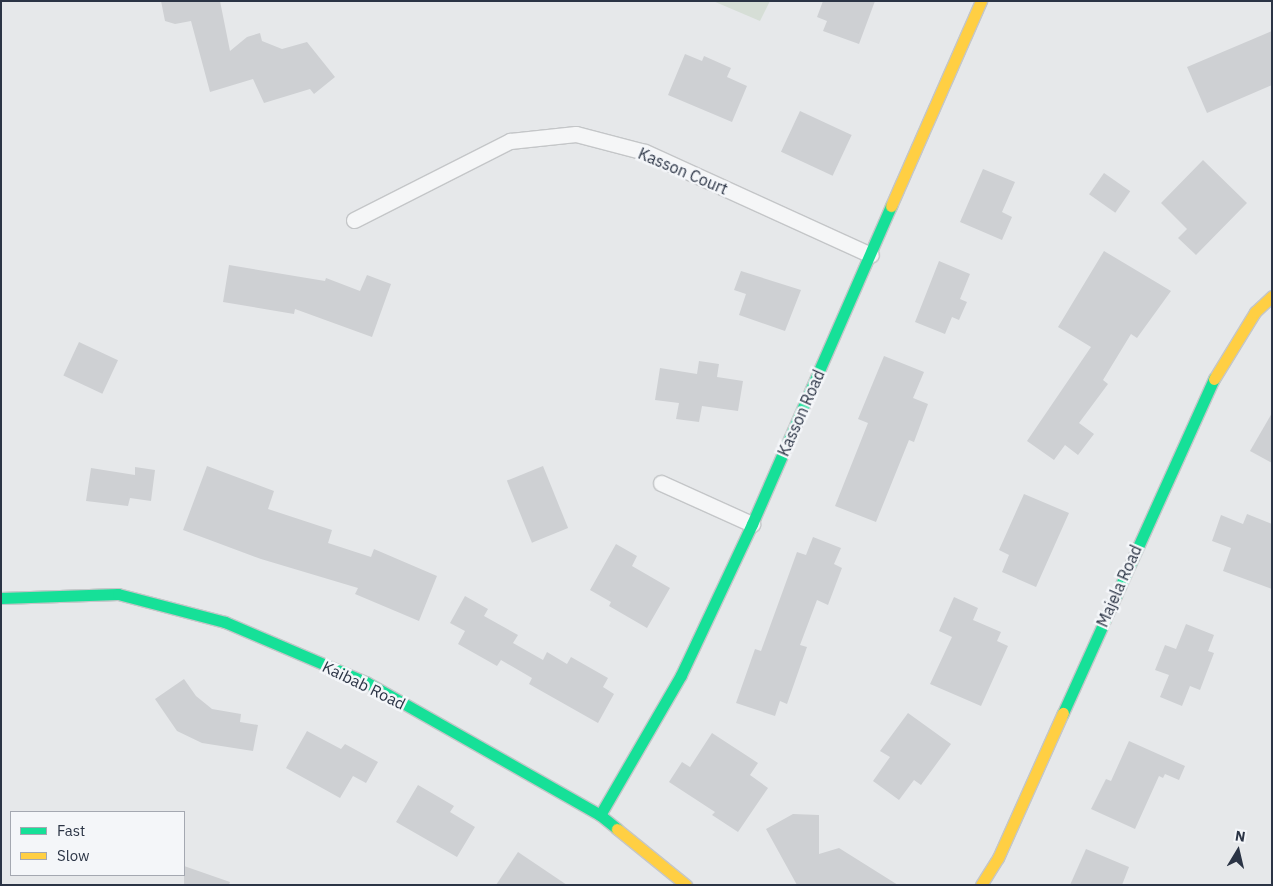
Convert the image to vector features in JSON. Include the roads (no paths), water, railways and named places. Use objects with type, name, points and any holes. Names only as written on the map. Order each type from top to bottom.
[{"type":"street","name":"Kasson Road","points":[[600,815],[681,676],[752,524],[981,1]]},
{"type":"street","name":"Kasson Court","points":[[354,220],[510,141],[576,134],[645,152],[871,255]]},
{"type":"street","name":"Majela Road","points":[[981,885],[998,858],[1208,389],[1255,312],[1272,296]]},
{"type":"street","points":[[661,483],[752,524]]},
{"type":"street","name":"Kaibab Road","points":[[1,598],[118,594],[225,622],[366,682],[600,815],[686,885]]}]
